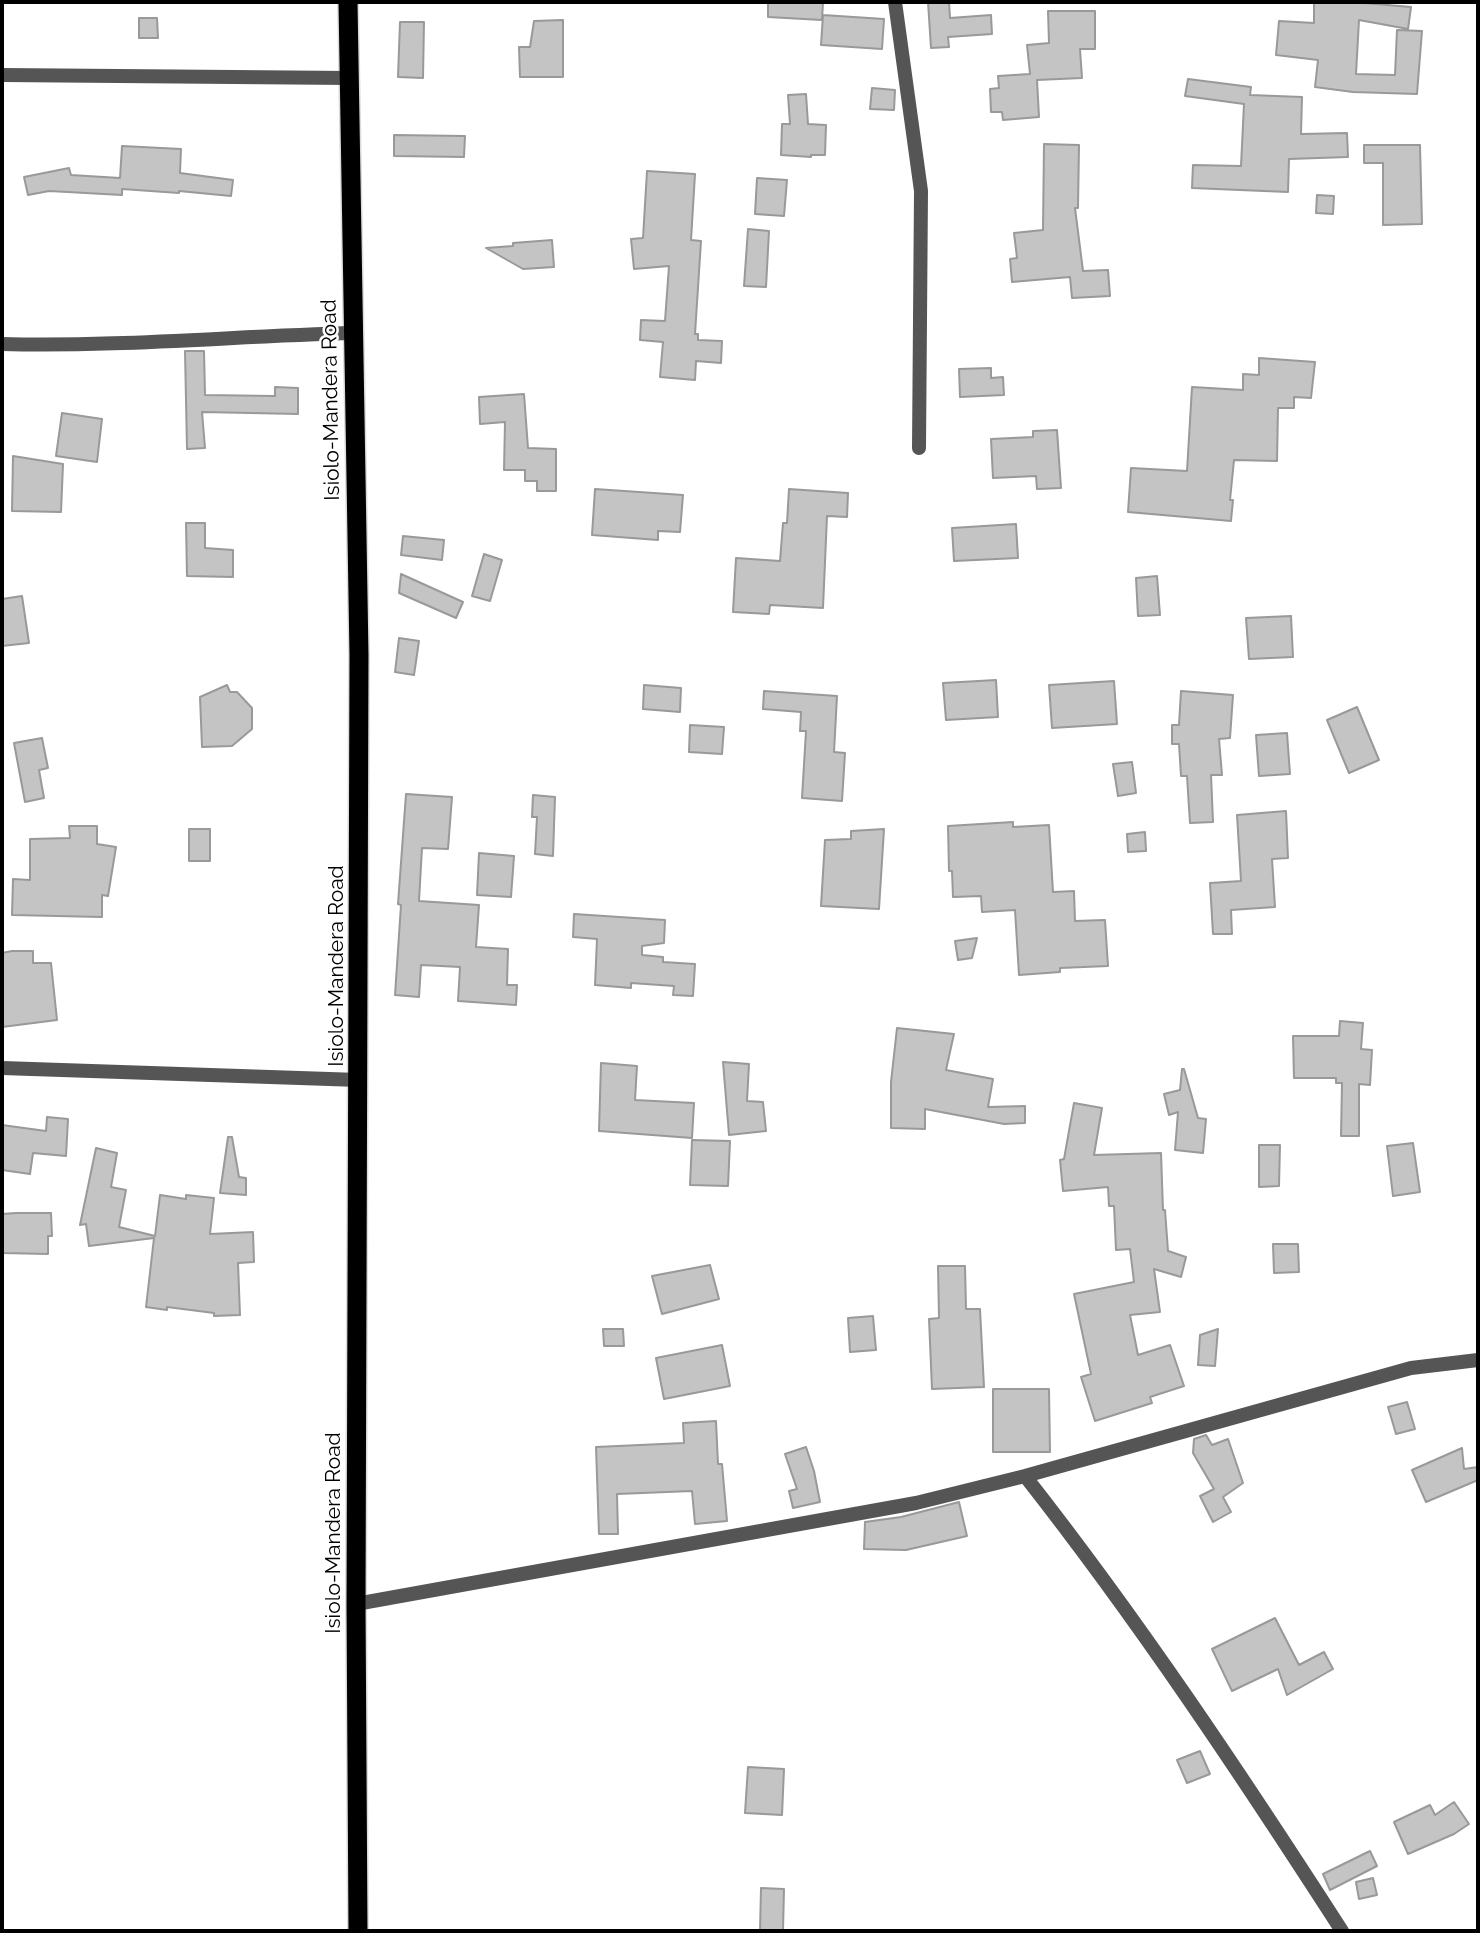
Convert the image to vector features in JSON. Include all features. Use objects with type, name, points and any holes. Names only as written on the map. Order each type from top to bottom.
[{"type":"highway","name":"Isiolo-Mandera Road","points":[[348,2],[359,655],[356,1604],[358,1931]]},
{"type":"street","points":[[895,2],[921,191],[919,448]]},
{"type":"street","points":[[2,75],[349,78]]},
{"type":"street","points":[[2,344],[148,342],[353,333]]},
{"type":"street","points":[[2,1069],[359,1080]]},
{"type":"street","points":[[356,1604],[916,1503],[1411,1368],[1478,1360]]},
{"type":"street","points":[[1025,1475],[1079,1544],[1245,1780],[1342,1931]]},
{"type":"building","points":[[768,2],[823,2],[822,20],[768,17]]},
{"type":"building","points":[[928,2],[949,2],[950,18],[991,15],[992,34],[948,37],[949,47],[931,48]]},
{"type":"building","points":[[1314,2],[1411,7],[1408,29],[1359,20],[1356,74],[1395,75],[1397,30],[1422,31],[1417,94],[1353,92],[1315,87],[1318,60],[1276,55],[1279,21],[1314,23]]},
{"type":"building","points":[[1048,11],[1095,11],[1095,49],[1080,49],[1082,78],[1037,80],[1039,117],[1003,120],[1002,112],[991,112],[990,89],[999,88],[998,76],[1030,74],[1027,45],[1049,43]]},
{"type":"building","points":[[823,15],[884,19],[882,49],[821,45]]},
{"type":"building","points":[[139,18],[157,18],[158,38],[139,38]]},
{"type":"building","points":[[563,20],[563,77],[520,77],[519,47],[530,47],[534,21]]},
{"type":"building","points":[[400,22],[424,22],[423,78],[398,77]]},
{"type":"building","points":[[1188,79],[1251,87],[1250,95],[1302,97],[1301,134],[1347,133],[1348,157],[1289,159],[1288,192],[1192,188],[1193,165],[1241,166],[1244,104],[1185,96]]},
{"type":"building","points":[[872,88],[895,90],[894,110],[870,109]]},
{"type":"building","points":[[806,94],[808,124],[826,125],[825,155],[781,155],[782,124],[790,124],[788,95]]},
{"type":"building","points":[[394,135],[465,136],[464,157],[394,156]]},
{"type":"building","points":[[1044,144],[1079,145],[1078,208],[1075,208],[1083,271],[1108,270],[1110,296],[1072,298],[1070,277],[1012,282],[1010,259],[1017,258],[1014,233],[1043,230]]},
{"type":"building","points":[[1364,145],[1420,145],[1422,224],[1383,225],[1383,163],[1364,163]]},
{"type":"building","points":[[122,146],[181,149],[180,173],[233,180],[231,196],[122,189],[122,195],[49,191],[28,195],[24,177],[69,168],[71,175],[120,178]]},
{"type":"building","points":[[647,171],[695,174],[691,240],[701,241],[695,334],[698,334],[698,340],[722,341],[721,363],[696,361],[695,380],[660,377],[663,342],[640,340],[641,320],[665,321],[669,266],[634,269],[631,239],[643,238]]},
{"type":"building","points":[[757,178],[787,180],[784,216],[755,214]]},
{"type":"building","points":[[1317,195],[1334,196],[1333,214],[1316,213]]},
{"type":"building","points":[[748,229],[769,231],[766,287],[744,286]]},
{"type":"building","points":[[552,240],[554,267],[523,269],[486,248],[513,246],[513,243]]},
{"type":"building","points":[[185,351],[204,351],[205,395],[275,396],[275,387],[298,388],[298,414],[202,412],[205,448],[187,449]]},
{"type":"building","points":[[1259,358],[1315,362],[1311,398],[1294,397],[1294,408],[1278,408],[1277,461],[1234,460],[1231,521],[1128,512],[1131,468],[1187,471],[1192,387],[1243,390],[1243,374],[1259,375]]},
{"type":"building","points":[[991,368],[991,378],[1003,377],[1004,395],[960,397],[959,369]]},
{"type":"building","points":[[524,394],[528,448],[556,449],[556,491],[537,491],[537,481],[525,481],[525,470],[504,470],[505,422],[480,424],[479,397]]},
{"type":"building","points":[[62,413],[102,419],[97,462],[56,456]]},
{"type":"building","points":[[1057,430],[1061,488],[1037,489],[1036,476],[993,478],[991,439],[1033,437],[1033,431]]},
{"type":"building","points":[[13,456],[63,464],[61,512],[12,511]]},
{"type":"building","points":[[595,489],[683,495],[680,532],[658,531],[658,540],[592,535]]},
{"type":"building","points":[[789,489],[848,493],[847,517],[827,516],[823,608],[770,605],[769,614],[733,612],[736,558],[780,561],[783,523],[787,523]]},
{"type":"building","points":[[186,523],[205,523],[205,548],[233,550],[233,577],[187,576]]},
{"type":"building","points":[[1016,524],[1018,558],[954,561],[952,528]]},
{"type":"building","points":[[403,536],[444,540],[442,560],[401,555]]},
{"type":"building","points":[[484,554],[502,560],[490,601],[472,596]]},
{"type":"building","points":[[401,574],[463,602],[456,618],[399,593]]},
{"type":"building","points":[[1157,576],[1160,615],[1138,616],[1136,578]]},
{"type":"building","points":[[22,596],[29,643],[2,646],[2,599]]},
{"type":"building","points":[[1291,616],[1293,657],[1249,659],[1246,618]]},
{"type":"building","points":[[399,638],[419,641],[414,675],[395,672]]},
{"type":"building","points":[[996,680],[998,717],[946,720],[943,683]]},
{"type":"building","points":[[1114,681],[1117,724],[1052,728],[1049,685]]},
{"type":"building","points":[[227,685],[230,692],[237,692],[252,708],[252,729],[232,746],[202,747],[200,697]]},
{"type":"building","points":[[644,685],[681,688],[680,712],[643,709]]},
{"type":"building","points":[[764,691],[837,696],[834,752],[845,753],[842,801],[802,798],[806,731],[800,731],[801,712],[763,709]]},
{"type":"building","points":[[1181,691],[1233,695],[1230,738],[1219,739],[1222,775],[1211,775],[1213,822],[1190,823],[1187,776],[1181,776],[1179,744],[1172,744],[1172,725],[1179,725]]},
{"type":"building","points":[[1357,707],[1379,760],[1349,773],[1327,720]]},
{"type":"building","points":[[690,725],[724,727],[722,754],[689,752]]},
{"type":"building","points":[[1287,733],[1290,774],[1259,776],[1256,735]]},
{"type":"building","points":[[42,738],[48,768],[39,770],[44,798],[25,802],[14,743]]},
{"type":"building","points":[[1132,762],[1136,793],[1118,796],[1113,764]]},
{"type":"building","points":[[406,794],[452,797],[448,849],[422,848],[419,901],[479,905],[476,947],[508,949],[507,985],[517,985],[516,1005],[458,1001],[460,967],[421,965],[419,997],[395,995]]},
{"type":"building","points":[[533,795],[555,797],[553,856],[535,854],[537,817],[532,817]]},
{"type":"building","points":[[1286,811],[1288,858],[1272,859],[1275,907],[1231,910],[1232,934],[1213,934],[1210,883],[1241,881],[1237,815]]},
{"type":"building","points":[[1013,822],[1013,827],[1049,825],[1053,892],[1074,891],[1075,921],[1105,920],[1108,966],[1060,968],[1060,972],[1019,975],[1015,910],[982,912],[981,896],[953,897],[952,871],[949,871],[948,826]]},
{"type":"building","points":[[69,826],[97,826],[97,844],[116,847],[108,896],[102,895],[102,917],[12,915],[13,879],[30,880],[30,839],[70,838]]},
{"type":"building","points":[[189,829],[210,829],[210,861],[189,861]]},
{"type":"building","points":[[884,829],[879,909],[821,906],[825,840],[851,839],[851,831]]},
{"type":"building","points":[[1145,832],[1146,851],[1128,852],[1127,834]]},
{"type":"building","points":[[479,853],[514,856],[511,897],[477,895]]},
{"type":"building","points":[[574,914],[665,920],[664,943],[642,946],[642,955],[663,957],[663,962],[695,964],[693,996],[673,995],[674,986],[631,983],[631,988],[595,985],[597,939],[573,937]]},
{"type":"building","points":[[977,938],[972,958],[958,960],[955,941]]},
{"type":"building","points":[[33,951],[33,963],[51,963],[57,1020],[2,1027],[2,953]]},
{"type":"building","points":[[1340,1021],[1363,1023],[1361,1049],[1372,1050],[1370,1085],[1359,1084],[1359,1136],[1341,1136],[1342,1083],[1336,1083],[1336,1078],[1294,1078],[1293,1036],[1339,1036]]},
{"type":"building","points":[[897,1028],[954,1034],[946,1070],[993,1079],[988,1107],[1025,1106],[1025,1123],[1004,1124],[925,1109],[925,1129],[891,1128],[891,1082]]},
{"type":"building","points":[[723,1062],[749,1064],[747,1101],[763,1102],[766,1131],[729,1135]]},
{"type":"building","points":[[601,1063],[637,1066],[635,1100],[694,1103],[692,1138],[599,1131]]},
{"type":"building","points":[[1182,1069],[1198,1118],[1206,1119],[1203,1153],[1175,1150],[1178,1112],[1169,1115],[1164,1094],[1180,1090]]},
{"type":"building","points":[[1074,1103],[1102,1108],[1094,1155],[1161,1153],[1168,1251],[1186,1257],[1181,1277],[1154,1269],[1160,1312],[1130,1315],[1138,1355],[1170,1345],[1184,1386],[1150,1397],[1152,1403],[1095,1421],[1081,1377],[1091,1374],[1074,1294],[1134,1282],[1130,1249],[1116,1250],[1114,1206],[1109,1206],[1108,1187],[1063,1191],[1060,1160],[1064,1159]]},
{"type":"building","points":[[47,1117],[68,1119],[66,1156],[33,1153],[30,1174],[2,1170],[2,1125],[46,1131]]},
{"type":"building","points":[[228,1137],[232,1137],[239,1177],[246,1178],[246,1195],[220,1193]]},
{"type":"building","points":[[692,1140],[730,1141],[728,1186],[690,1185]]},
{"type":"building","points":[[1413,1143],[1420,1192],[1393,1196],[1387,1146]]},
{"type":"building","points":[[1259,1145],[1280,1145],[1279,1186],[1259,1187]]},
{"type":"building","points":[[96,1148],[117,1153],[111,1187],[126,1190],[119,1227],[155,1236],[160,1195],[186,1199],[186,1195],[214,1198],[210,1234],[253,1232],[254,1262],[238,1263],[240,1315],[214,1316],[214,1313],[146,1307],[154,1238],[89,1246],[86,1224],[80,1225]]},
{"type":"building","points":[[51,1213],[52,1236],[48,1236],[48,1254],[2,1253],[2,1214]]},
{"type":"building","points":[[1273,1244],[1298,1244],[1299,1272],[1274,1273]]},
{"type":"building","points":[[710,1265],[719,1299],[662,1314],[652,1276]]},
{"type":"building","points":[[938,1266],[965,1266],[966,1309],[980,1309],[984,1387],[932,1389],[929,1319],[939,1318]]},
{"type":"building","points":[[873,1316],[876,1350],[850,1352],[848,1318]]},
{"type":"building","points":[[603,1329],[623,1329],[624,1346],[604,1346]]},
{"type":"building","points":[[1218,1329],[1215,1366],[1198,1365],[1200,1335]]},
{"type":"building","points":[[722,1345],[730,1386],[664,1399],[656,1358]]},
{"type":"building","points":[[993,1389],[1049,1389],[1050,1452],[993,1452]]},
{"type":"building","points":[[1407,1402],[1415,1429],[1396,1434],[1388,1407]]},
{"type":"building","points":[[716,1421],[718,1464],[722,1464],[727,1521],[695,1524],[692,1491],[617,1494],[618,1534],[599,1534],[596,1447],[684,1443],[683,1423]]},
{"type":"building","points":[[1206,1435],[1212,1445],[1228,1439],[1243,1483],[1223,1497],[1231,1512],[1213,1522],[1200,1496],[1214,1489],[1193,1453],[1194,1439]]},
{"type":"building","points":[[806,1447],[820,1502],[793,1508],[789,1491],[797,1489],[785,1454]]},
{"type":"building","points":[[1462,1448],[1464,1469],[1478,1467],[1478,1480],[1426,1502],[1412,1470]]},
{"type":"building","points":[[959,1502],[967,1536],[906,1550],[864,1549],[865,1522],[901,1517]]},
{"type":"building","points":[[1275,1618],[1299,1665],[1324,1652],[1333,1669],[1287,1695],[1278,1669],[1232,1691],[1212,1649]]},
{"type":"building","points":[[1200,1751],[1210,1774],[1187,1783],[1177,1760]]},
{"type":"building","points":[[748,1767],[784,1769],[782,1815],[745,1813]]},
{"type":"building","points":[[1454,1802],[1469,1824],[1454,1834],[1408,1854],[1394,1822],[1430,1805],[1435,1815]]},
{"type":"building","points":[[1370,1851],[1377,1866],[1330,1890],[1323,1874]]},
{"type":"building","points":[[1373,1878],[1377,1895],[1359,1899],[1356,1882]]},
{"type":"building","points":[[761,1888],[784,1889],[783,1931],[760,1931]]}]
